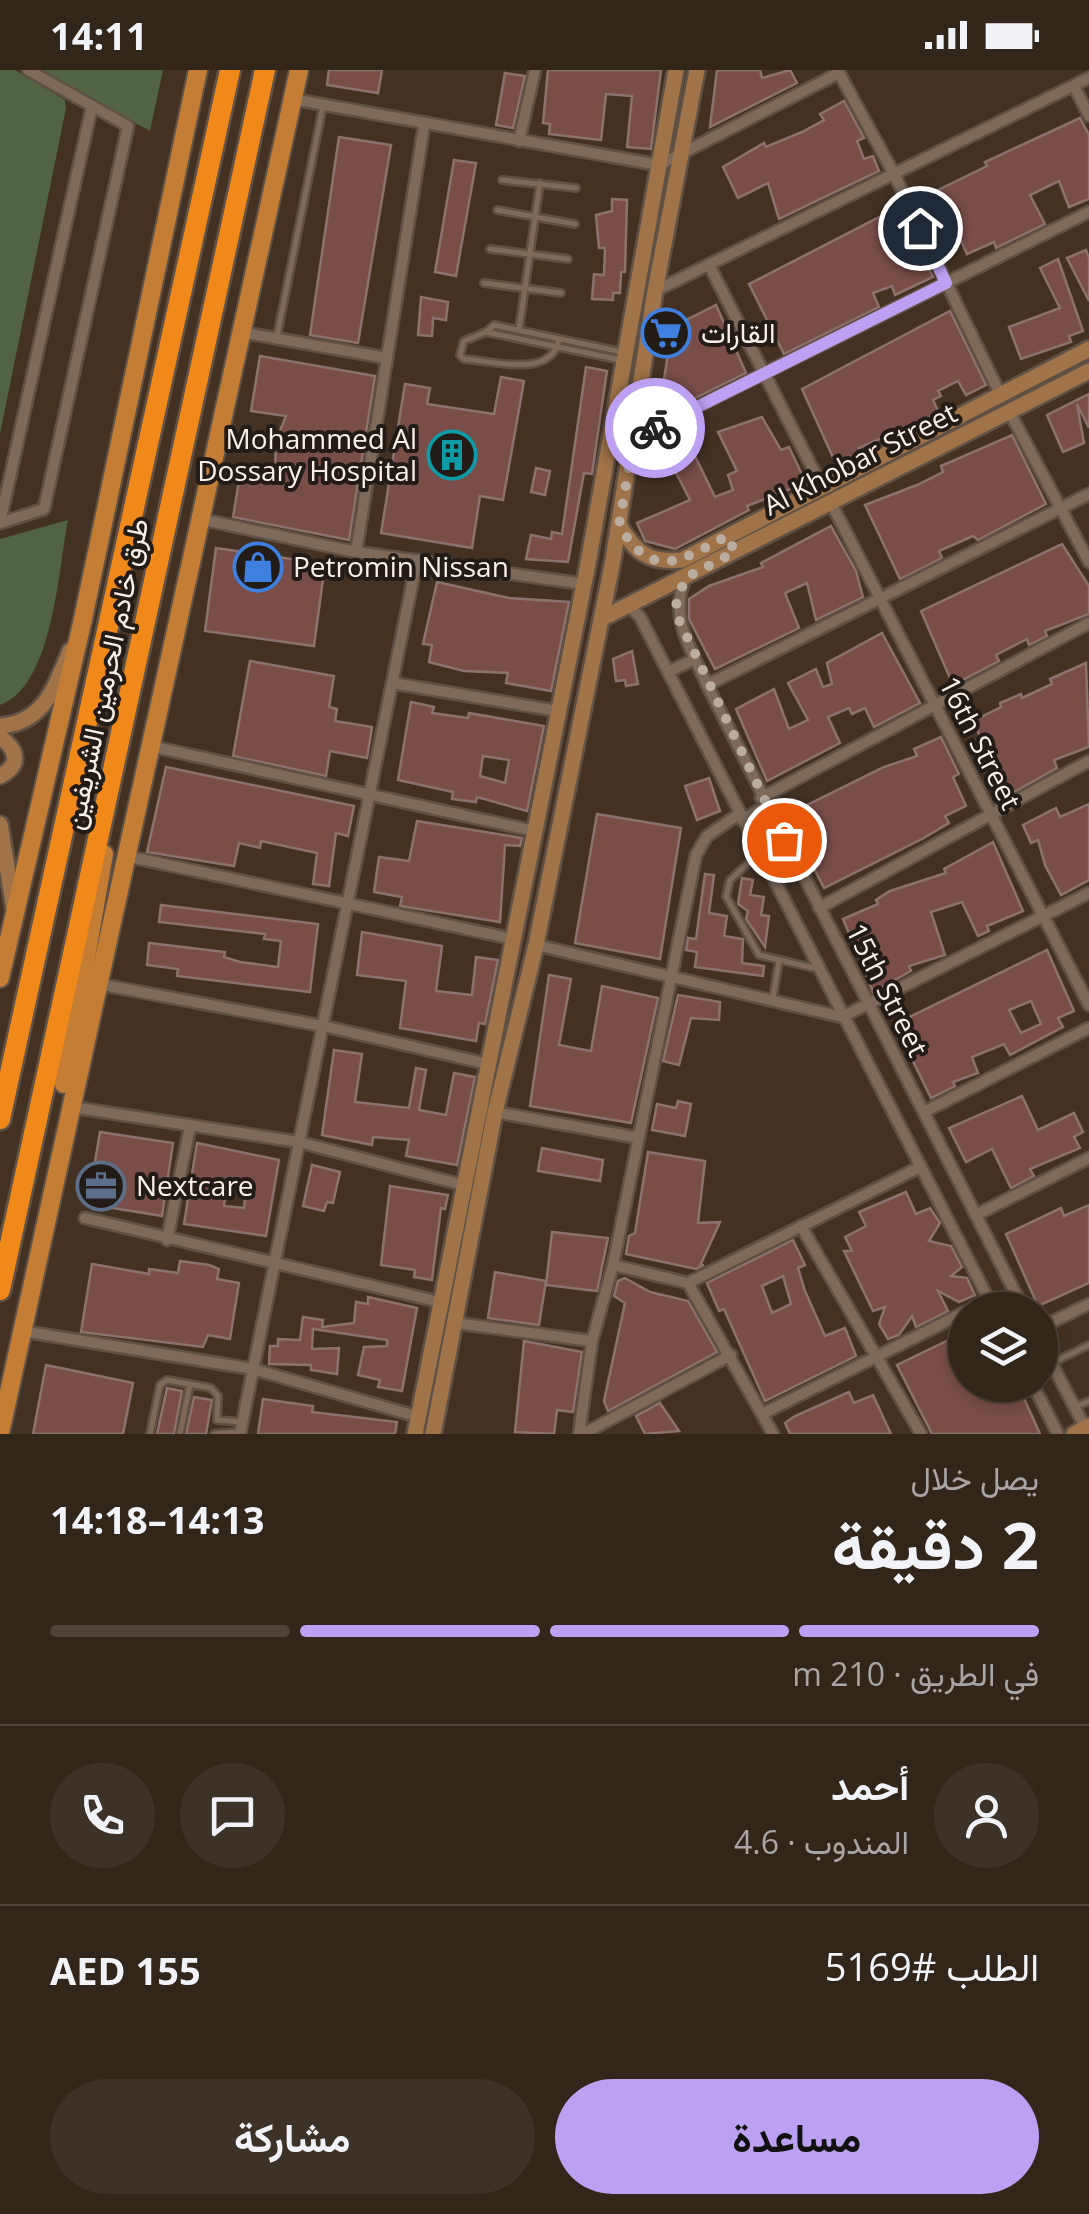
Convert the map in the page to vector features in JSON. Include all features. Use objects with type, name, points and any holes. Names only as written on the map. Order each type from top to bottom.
[{"type":"highway","name":"طرق خادم الحرمين الشريفين","points":[[0,1120],[230,70]]},
{"type":"highway","name":"طرق خادم الحرمين الشريفين","points":[[0,1290],[265,70]]},
{"type":"main road","points":[[0,978],[83,620],[198,70]]},
{"type":"main road","points":[[0,1434],[296,70]]},
{"type":"main road","points":[[22,1331],[137,662]]},
{"type":"main road","points":[[0,1095],[28,985]]},
{"type":"street","points":[[28,70],[128,126],[44,509],[0,522],[92,106]]},
{"type":"street","points":[[519,142],[535,70]]},
{"type":"street","points":[[22,1331],[253,1368],[417,1426],[584,584],[676,70]]},
{"type":"street","points":[[433,1434],[495,1112],[536,945],[601,619],[634,438],[654,291],[697,70]]},
{"type":"street","points":[[292,100],[659,165],[838,72],[894,174],[1000,394]]},
{"type":"street","points":[[654,291],[1089,78]]},
{"type":"street","points":[[1074,86],[1089,116]]},
{"type":"street","points":[[356,552],[424,126]]},
{"type":"street","points":[[634,438],[1089,212]]},
{"type":"street","points":[[709,265],[822,485]]},
{"type":"street","points":[[239,332],[387,358]]},
{"type":"street","name":"Al Khobar Street","points":[[619,525],[640,556],[661,562],[682,560],[1089,348]]},
{"type":"street","name":"Al Khobar Street","points":[[601,619],[1089,370]]},
{"type":"street","points":[[1008,410],[1089,562]]},
{"type":"street","points":[[707,685],[1089,494]]},
{"type":"street","name":"16th Street","points":[[831,503],[1089,1004]]},
{"type":"street","points":[[198,519],[356,552],[584,584]]},
{"type":"street","points":[[727,536],[735,552]]},
{"type":"street","points":[[241,1429],[417,560]]},
{"type":"street","name":"15th Street","points":[[685,578],[676,605],[678,618],[707,685],[1015,1292]]},
{"type":"street","name":"15th Street","points":[[628,606],[640,617],[985,1292]]},
{"type":"street","points":[[0,726],[33,717],[51,698],[83,620]]},
{"type":"street","points":[[581,1434],[592,1341],[613,1265],[700,842],[935,705],[1089,623]]},
{"type":"street","points":[[668,672],[695,658]]},
{"type":"street","points":[[392,683],[558,711]]},
{"type":"street","points":[[0,737],[12,745],[17,757],[14,766],[0,776]]},
{"type":"street","points":[[150,746],[534,831]]},
{"type":"street","points":[[819,908],[1089,760]]},
{"type":"street","points":[[2,834],[14,912]]},
{"type":"street","points":[[126,856],[512,939]]},
{"type":"street","points":[[536,945],[842,1017],[1089,894]]},
{"type":"street","points":[[98,984],[323,1026],[488,1064]]},
{"type":"street","points":[[924,1112],[1089,1028]]},
{"type":"street","points":[[71,1107],[299,1142],[464,1184]]},
{"type":"street","points":[[495,1112],[639,1138]]},
{"type":"street","points":[[167,1240],[190,1127]]},
{"type":"street","points":[[976,1215],[1089,1158]]},
{"type":"street","points":[[613,1265],[688,1283],[920,1167]]},
{"type":"street","points":[[86,1218],[440,1302]]},
{"type":"street","points":[[801,1226],[879,1354],[921,1434]]},
{"type":"street","points":[[688,1283],[773,1434]]},
{"type":"street","points":[[1058,1319],[1089,1304]]},
{"type":"street","points":[[762,1414],[948,1320]]},
{"type":"street","points":[[455,1323],[592,1341]]},
{"type":"street","points":[[581,1434],[730,1355]]},
{"type":"street","points":[[1058,1375],[1084,1431]]},
{"type":"street","points":[[1042,1402],[1058,1434]]},
{"type":"lane","points":[[276,339],[324,106]]},
{"type":"lane","points":[[502,180],[576,188]]},
{"type":"lane","points":[[519,330],[540,183]]},
{"type":"lane","points":[[497,210],[574,224]]},
{"type":"lane","points":[[490,249],[568,258]]},
{"type":"lane","points":[[484,283],[561,293]]},
{"type":"lane","points":[[559,339],[546,362],[464,359],[460,355],[464,341],[494,325],[559,339],[624,356]]},
{"type":"lane","points":[[486,332],[557,348],[624,356]]},
{"type":"lane","points":[[759,853],[730,880],[726,896],[754,950],[818,970]]},
{"type":"lane","points":[[772,1001],[780,961]]},
{"type":"lane","points":[[1058,1360],[1089,1345]]},
{"type":"lane","points":[[150,1434],[162,1382],[190,1384],[216,1392],[216,1420],[241,1429]]},
{"type":"lane","points":[[180,1434],[190,1384]]},
{"type":"lane","points":[[1074,1407],[1089,1401]]},
{"type":"lane","points":[[214,1434],[241,1429]]},
{"type":"green space","points":[[0,70],[15,70],[65,100],[66,108],[0,434]]},
{"type":"green space","points":[[34,70],[163,70],[150,131]]},
{"type":"green space","points":[[68,520],[42,652],[18,694],[0,705],[0,539]]},
{"type":"building","points":[[329,70],[382,70],[378,93],[327,85]]},
{"type":"building","points":[[548,70],[661,70],[651,149],[627,147],[632,96],[606,94],[601,140],[549,134],[550,124],[543,123]]},
{"type":"building","points":[[717,70],[760,70],[762,78],[790,70],[797,83],[710,127]]},
{"type":"building","points":[[505,73],[525,76],[513,128],[496,125]]},
{"type":"building","points":[[844,101],[864,138],[857,141],[864,159],[873,156],[879,171],[779,219],[768,183],[738,198],[723,167],[764,143],[766,147],[824,120],[820,114]]},
{"type":"building","points":[[1080,118],[1089,135],[1089,199],[1069,207],[1059,181],[1030,195],[1045,224],[996,248],[994,242],[967,254],[938,190],[987,166],[985,162]]},
{"type":"building","points":[[339,137],[391,145],[358,343],[310,335]]},
{"type":"building","points":[[454,160],[476,163],[456,276],[435,272]]},
{"type":"building","points":[[612,199],[627,200],[625,272],[621,272],[620,293],[613,293],[613,300],[592,299],[594,274],[604,275],[605,248],[599,248],[596,215],[612,211]]},
{"type":"building","points":[[897,208],[933,277],[895,295],[892,286],[873,293],[879,307],[784,354],[749,284]]},
{"type":"building","points":[[1086,250],[1089,258],[1089,301],[1067,258]]},
{"type":"building","points":[[1058,259],[1083,331],[1069,336],[1071,342],[1021,359],[1009,327],[1060,308],[1040,268]]},
{"type":"building","points":[[421,297],[448,302],[446,320],[433,318],[432,336],[418,335]]},
{"type":"building","points":[[716,305],[746,373],[675,408],[660,405],[672,327]]},
{"type":"building","points":[[950,311],[986,385],[966,395],[958,381],[938,391],[941,396],[933,400],[939,413],[859,448],[861,452],[836,464],[802,389]]},
{"type":"building","points":[[260,356],[375,376],[349,540],[233,517],[241,469],[276,475],[275,443],[286,416],[251,411]]},
{"type":"building","points":[[586,367],[607,371],[592,474],[584,473],[568,562],[526,559],[531,535],[551,539],[552,532],[562,534]]},
{"type":"building","name":"Mohammed Al Dossary Hospital","points":[[501,377],[524,381],[503,500],[480,496],[472,548],[381,533],[405,384],[430,388],[427,404],[494,414]]},
{"type":"building","points":[[1089,394],[1089,428],[1077,404],[1084,443],[1063,452],[1047,415]]},
{"type":"building","points":[[762,417],[781,450],[789,447],[806,483],[747,506],[749,510],[675,549],[645,541],[637,523],[690,500],[672,465],[694,454],[715,497],[733,490],[728,475],[737,471],[718,432]]},
{"type":"building","points":[[1012,435],[1046,504],[978,540],[973,536],[939,551],[942,558],[900,579],[865,505],[917,485],[943,472],[941,466]]},
{"type":"building","points":[[536,468],[550,471],[545,495],[531,492]]},
{"type":"building","points":[[831,526],[856,571],[863,597],[816,620],[807,583],[785,593],[799,628],[715,669],[689,619],[689,599],[709,586],[763,567],[761,563]]},
{"type":"building","points":[[1062,544],[1089,586],[1089,614],[1045,631],[1047,636],[1029,645],[1027,639],[996,655],[999,661],[953,685],[921,611]]},
{"type":"building","points":[[216,548],[325,564],[314,646],[205,631]]},
{"type":"building","points":[[437,582],[509,598],[569,602],[551,691],[506,683],[508,673],[464,671],[429,662],[432,645],[423,644]]},
{"type":"building","points":[[882,633],[920,703],[874,727],[865,708],[852,714],[849,708],[828,717],[840,743],[767,781],[736,709],[774,689],[789,729],[808,720],[788,683],[816,669],[823,687],[832,684],[827,663]]},
{"type":"building","points":[[632,651],[638,684],[626,686],[625,680],[616,681],[613,659]]},
{"type":"building","points":[[250,661],[334,676],[329,707],[337,709],[335,721],[372,727],[367,758],[330,751],[326,776],[233,756]]},
{"type":"building","points":[[1086,663],[1089,747],[1054,760],[1057,768],[1007,796],[973,721],[1001,707],[1000,703],[1021,694],[1022,698],[1052,684],[1050,679]]},
{"type":"building","points":[[411,702],[434,707],[432,713],[468,718],[469,713],[544,726],[527,811],[477,797],[476,802],[452,799],[453,792],[398,780]],"holes":[[[483,756],[509,760],[505,783],[480,776]]]},
{"type":"building","points":[[941,737],[959,774],[953,777],[966,806],[945,816],[949,823],[922,839],[824,888],[787,815],[884,767],[917,756],[914,749]]},
{"type":"building","points":[[166,767],[354,806],[348,836],[336,833],[329,886],[313,884],[317,853],[261,841],[260,848],[239,843],[234,866],[147,852]]},
{"type":"building","points":[[709,778],[720,811],[697,820],[685,786]]},
{"type":"building","points":[[1089,804],[1089,880],[1061,895],[1045,865],[1038,840],[1031,843],[1023,825],[1056,808],[1060,817]]},
{"type":"building","points":[[597,814],[681,828],[660,959],[575,943]]},
{"type":"building","points":[[417,821],[522,838],[520,846],[505,845],[500,922],[400,906],[402,897],[374,892],[379,857],[409,861]]},
{"type":"building","points":[[993,842],[1023,911],[987,926],[989,931],[978,936],[962,902],[931,912],[945,955],[909,966],[911,971],[873,992],[843,919],[878,904],[876,900],[890,891],[946,873],[944,869]]},
{"type":"building","points":[[705,874],[714,875],[709,913],[727,916],[724,936],[743,939],[742,963],[764,966],[763,976],[695,967],[697,952],[686,950],[688,938],[696,939]]},
{"type":"building","points":[[742,878],[753,880],[750,895],[764,897],[761,915],[769,916],[765,947],[746,919],[748,911],[738,904]]},
{"type":"building","points":[[161,905],[318,924],[310,992],[177,976],[178,969],[147,965],[149,943],[225,952],[224,957],[240,962],[278,967],[281,941],[264,939],[265,934],[159,922]]},
{"type":"building","points":[[362,932],[442,946],[436,991],[472,995],[476,957],[498,960],[485,1024],[479,1023],[476,1041],[400,1028],[406,981],[357,975]]},
{"type":"building","points":[[1047,950],[1074,1011],[1058,1018],[1063,1027],[1010,1055],[1004,1044],[972,1057],[978,1073],[953,1082],[955,1086],[931,1098],[895,1024]],"holes":[[[1031,1001],[1041,1024],[1021,1033],[1009,1010]]]},
{"type":"building","points":[[549,975],[571,979],[559,1045],[591,1051],[602,986],[658,998],[631,1123],[530,1106]]},
{"type":"building","points":[[678,995],[720,1002],[719,1020],[691,1018],[679,1065],[663,1061]]},
{"type":"building","points":[[334,1050],[362,1054],[355,1102],[409,1108],[416,1068],[426,1070],[419,1110],[446,1115],[454,1073],[475,1077],[457,1165],[406,1156],[409,1140],[373,1137],[372,1145],[322,1135]]},
{"type":"building","points":[[1022,1096],[1038,1130],[1074,1113],[1083,1132],[1074,1137],[1080,1148],[1030,1169],[1034,1176],[1011,1188],[992,1149],[966,1162],[949,1128]]},
{"type":"building","points":[[678,1101],[691,1104],[685,1136],[652,1130],[657,1104],[676,1108]]},
{"type":"building","points":[[100,1132],[173,1143],[162,1216],[88,1204]]},
{"type":"building","points":[[197,1143],[279,1160],[266,1236],[184,1224]],"holes":[[[227,1178],[247,1182],[244,1208],[224,1206]]]},
{"type":"building","points":[[542,1148],[603,1160],[600,1181],[538,1171]]},
{"type":"building","points":[[648,1152],[705,1161],[698,1223],[720,1222],[700,1266],[704,1265],[696,1269],[626,1254],[629,1236],[635,1233]]},
{"type":"building","points":[[312,1165],[340,1172],[333,1203],[327,1202],[324,1211],[303,1206]]},
{"type":"building","points":[[390,1186],[448,1195],[445,1209],[441,1208],[432,1280],[414,1277],[415,1270],[381,1265]]},
{"type":"building","points":[[906,1192],[916,1214],[930,1208],[940,1223],[929,1241],[951,1246],[962,1267],[951,1276],[967,1278],[974,1292],[948,1292],[948,1296],[938,1291],[948,1311],[916,1327],[912,1316],[899,1335],[888,1339],[879,1324],[885,1307],[873,1311],[844,1251],[852,1251],[845,1237],[866,1226],[859,1212]]},
{"type":"building","points":[[1089,1205],[1089,1283],[1058,1297],[1058,1292],[1032,1292],[1006,1234],[1061,1208],[1064,1216]]},
{"type":"building","points":[[552,1232],[608,1238],[597,1291],[546,1285]]},
{"type":"building","points":[[793,1240],[805,1265],[798,1268],[805,1291],[825,1336],[845,1328],[856,1356],[765,1401],[724,1309],[719,1311],[707,1283]],"holes":[[[783,1276],[791,1304],[772,1313],[762,1286]]]},
{"type":"building","points":[[180,1261],[209,1265],[219,1269],[217,1279],[239,1283],[230,1339],[208,1335],[203,1347],[81,1332],[92,1264],[149,1274],[149,1269],[178,1273]]},
{"type":"building","points":[[495,1272],[546,1281],[539,1325],[488,1318]]},
{"type":"building","points":[[625,1278],[650,1292],[688,1301],[717,1352],[608,1411],[604,1401],[625,1303],[614,1296],[618,1281]]},
{"type":"building","points":[[368,1297],[417,1308],[402,1391],[378,1387],[380,1380],[358,1375],[364,1347],[387,1346],[387,1340],[313,1329],[312,1349],[339,1348],[337,1374],[311,1370],[311,1365],[269,1364],[270,1346],[278,1346],[278,1339],[300,1340],[303,1317],[323,1320],[322,1327],[354,1323],[356,1302],[368,1304]]},
{"type":"building","points":[[948,1340],[948,1402],[1026,1402],[1040,1434],[932,1434],[897,1365]]},
{"type":"building","points":[[524,1341],[582,1352],[573,1412],[557,1410],[554,1434],[515,1432]]},
{"type":"building","points":[[46,1365],[133,1383],[123,1434],[33,1434]]},
{"type":"building","points":[[167,1388],[182,1391],[174,1434],[157,1434]]},
{"type":"building","points":[[849,1392],[854,1403],[873,1395],[891,1434],[790,1434],[785,1423]]},
{"type":"building","points":[[194,1397],[212,1400],[206,1434],[186,1434]]},
{"type":"building","points":[[263,1399],[313,1406],[312,1412],[397,1422],[395,1434],[258,1434]]},
{"type":"building","points":[[660,1403],[679,1431],[645,1434],[636,1416]]},
{"type":"way so far","points":[[655,428],[634,438],[619,525],[640,556],[661,562],[682,560],[727,536],[735,552],[685,578],[676,605],[678,618],[784,840]]},
{"type":"place","name":"القارات","points":[[666,333]]},
{"type":"place","name":"Mohammed Al Dossary Hospital","points":[[452,455]]},
{"type":"place","name":"Petromin Nissan","points":[[258,567]]},
{"type":"place","name":"Nextcare","points":[[101,1186]]},
{"type":"route","points":[[655,428],[946,283],[920,228]]}]
